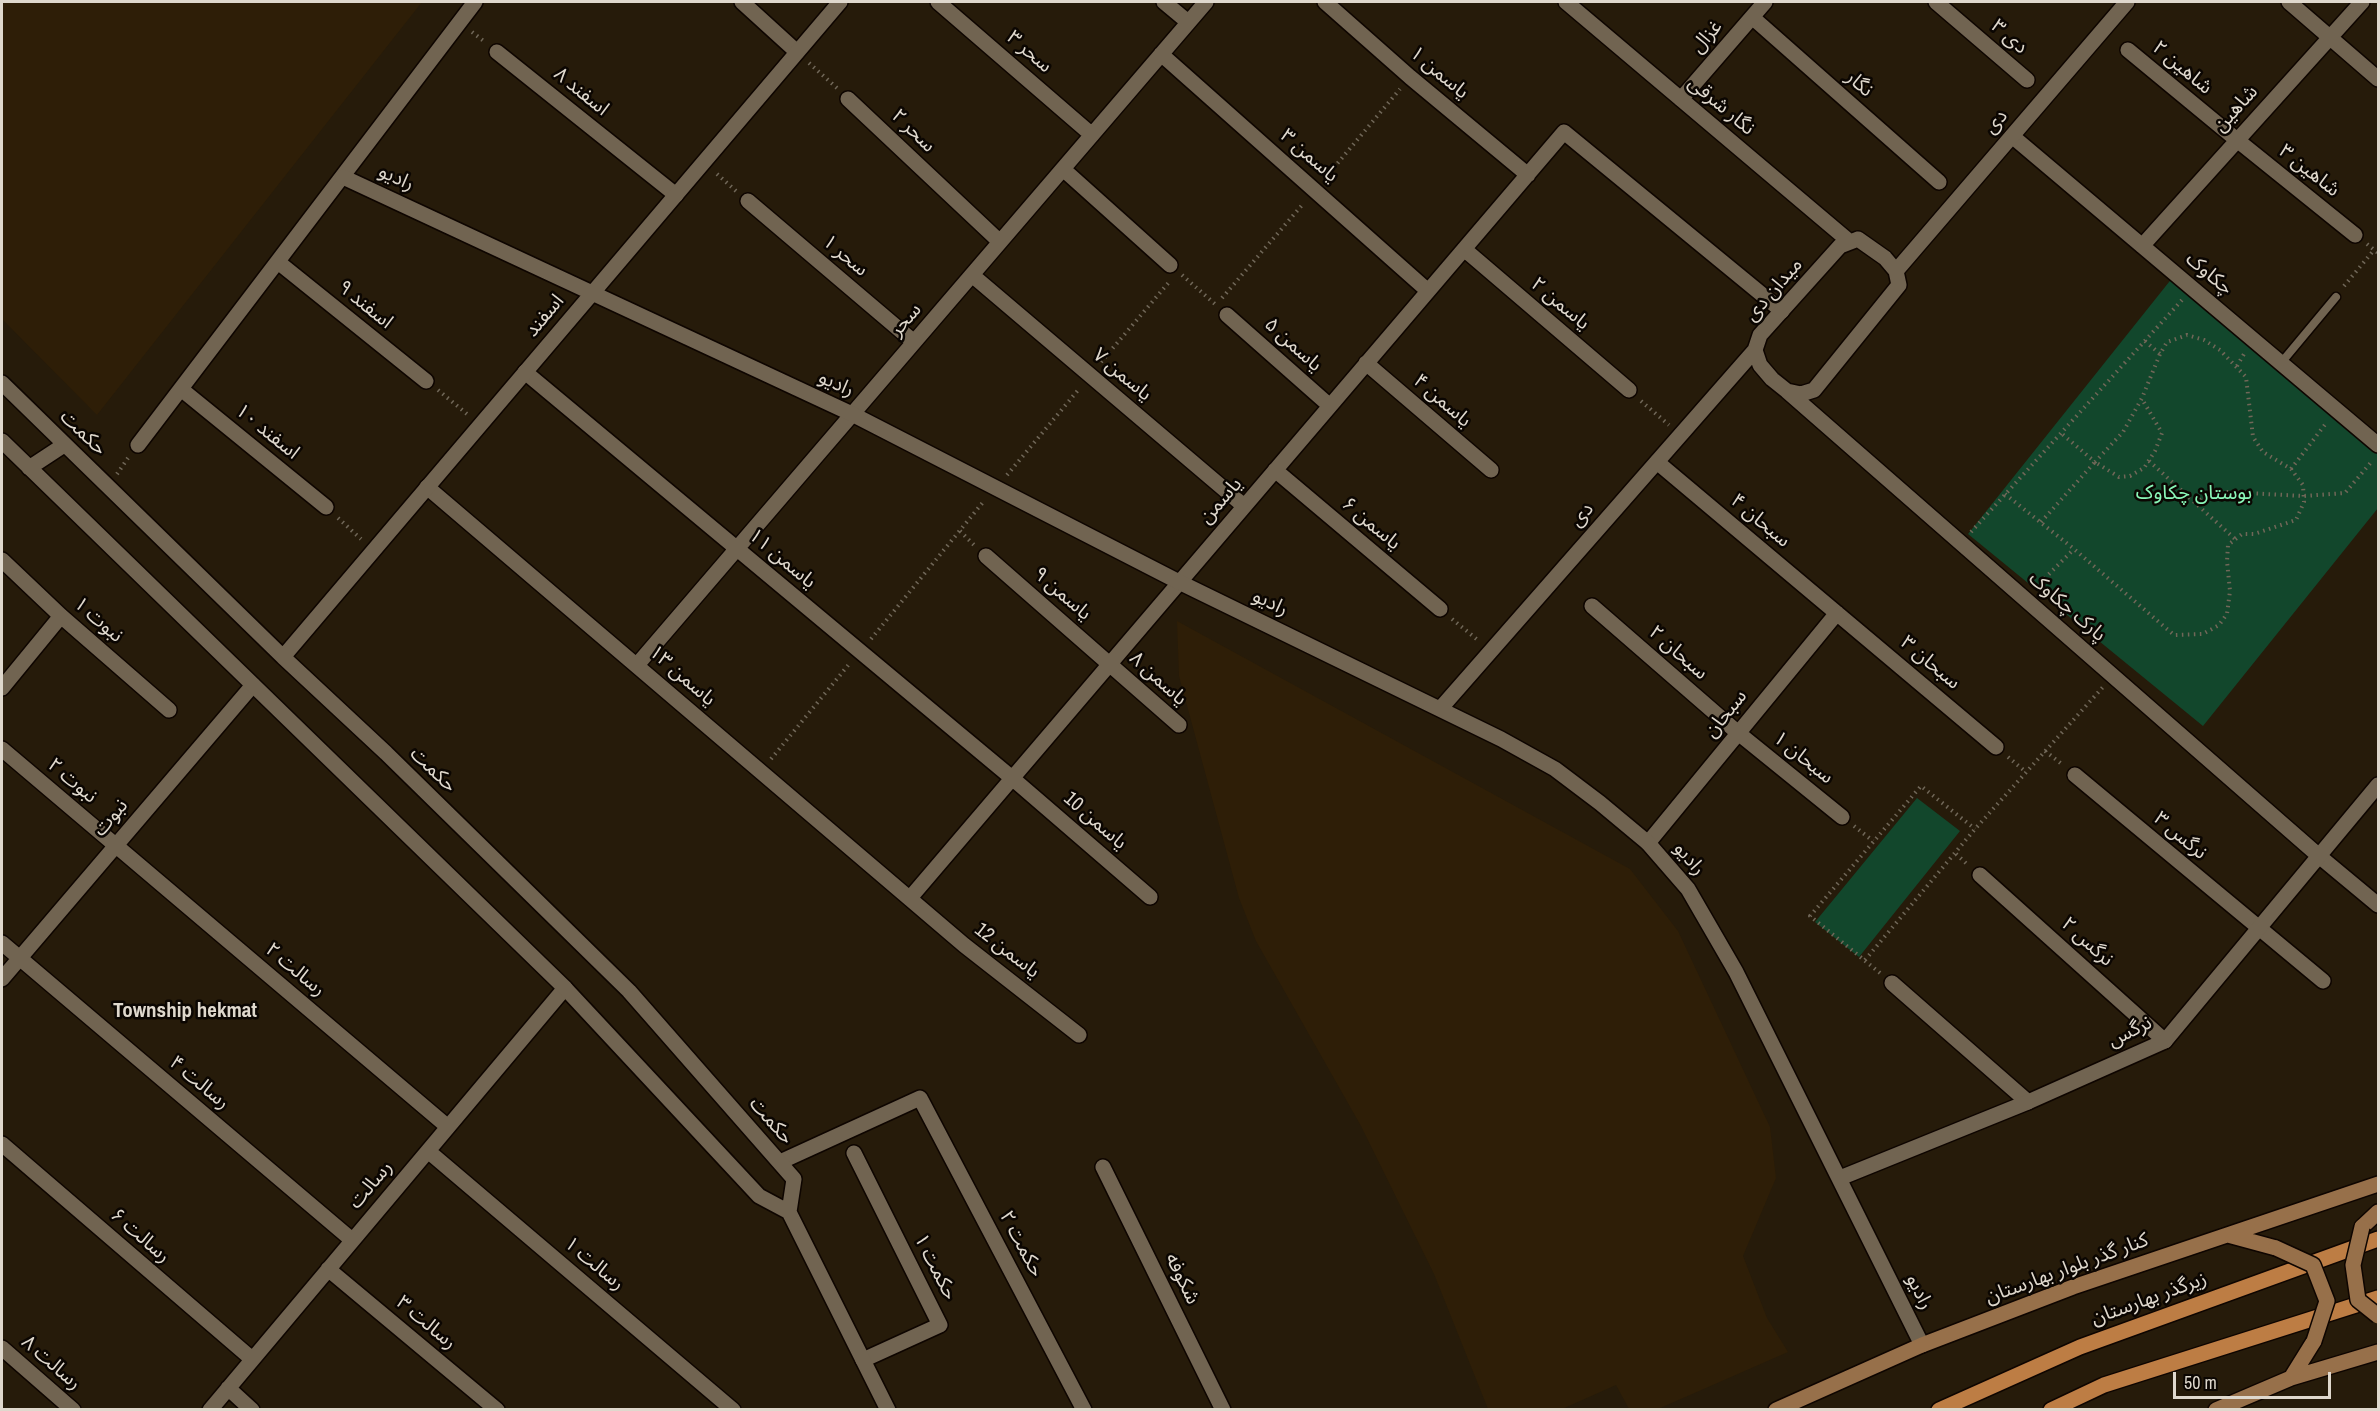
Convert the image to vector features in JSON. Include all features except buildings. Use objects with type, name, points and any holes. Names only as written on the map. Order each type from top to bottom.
[{"type":"main road","name":"کنار گذر بلوار بهارستان","points":[[1776,1410],[1922,1345],[2073,1287],[2379,1184]]},
{"type":"main road","points":[[2379,1212],[2362,1227],[2353,1265],[2358,1300],[2379,1316]]},
{"type":"main road","points":[[2228,1235],[2276,1248],[2313,1265],[2326,1301],[2314,1341],[2291,1378]]},
{"type":"main road","name":"زیرگذر بهارستان","points":[[1939,1410],[2080,1347],[2379,1239]]},
{"type":"main road","points":[[2051,1410],[2104,1385],[2379,1298]]},
{"type":"main road","points":[[2216,1410],[2291,1378],[2377,1355]]},
{"type":"street","points":[[138,445],[475,2]]},
{"type":"street","points":[[742,2],[797,52]]},
{"type":"street","name":"اسفند","points":[[283,657],[840,2]]},
{"type":"street","name":"سحر ۳","points":[[938,2],[1092,135]]},
{"type":"street","points":[[1164,2],[1188,22]]},
{"type":"street","name":"سحر","points":[[637,665],[1206,2]]},
{"type":"street","name":"یاسمن ۱","points":[[1325,2],[1528,175]]},
{"type":"street","name":"نگار شرقی","points":[[1566,2],[1850,242]]},
{"type":"street","name":"غزال","points":[[1682,99],[1765,2]]},
{"type":"street","name":"دی ۳","points":[[1936,2],[2027,80]]},
{"type":"street","name":"دی","points":[[1896,271],[2127,2]]},
{"type":"street","points":[[2289,2],[2379,79]]},
{"type":"street","name":"شاهین","points":[[2142,246],[2362,2]]},
{"type":"street","name":"نگار","points":[[1752,17],[1939,182]]},
{"type":"street","name":"شاهین ۲","points":[[2128,50],[2237,140]]},
{"type":"street","name":"اسفند ۸","points":[[497,52],[676,195]]},
{"type":"street","name":"یاسمن ۳","points":[[1161,54],[1428,291]]},
{"type":"street","name":"سحر ۲","points":[[848,99],[1000,242]]},
{"type":"street","name":"یاسمن","points":[[910,898],[1564,132],[1782,311]]},
{"type":"street","name":"چکاوک","points":[[2012,136],[2379,445]]},
{"type":"street","name":"شاهین ۳","points":[[2237,140],[2355,235]]},
{"type":"street","points":[[1063,169],[1174,268]]},
{"type":"street","name":"رادیو","points":[[343,177],[852,414],[1179,582],[1440,709],[1555,769],[1648,843],[1688,889],[1730,962],[1922,1345]]},
{"type":"street","name":"سحر ۱","points":[[748,201],[914,342]]},
{"type":"street","points":[[1787,391],[1801,394],[1814,390],[1899,285],[1896,271],[1886,258],[1858,239],[1850,242]]},
{"type":"street","name":"میدان دی","points":[[1787,391],[1760,365],[1755,350],[1760,335],[1840,246],[1850,242]]},
{"type":"street","name":"یاسمن ۲","points":[[1464,249],[1629,390]]},
{"type":"street","name":"اسفند ۹","points":[[278,262],[426,381]]},
{"type":"street","name":"یاسمن ۷","points":[[972,275],[1244,506]]},
{"type":"street","name":"یاسمن ۵","points":[[1227,315],[1330,406]]},
{"type":"street","name":"دی","points":[[1440,709],[1755,350]]},
{"type":"street","name":"یاسمن ۴","points":[[1366,363],[1491,470]]},
{"type":"street","name":"یاسمن ۱۱","points":[[525,372],[1012,778]]},
{"type":"street","name":"حکمت","points":[[2,383],[629,991],[794,1179],[789,1212]]},
{"type":"street","name":"اسفند ۱۰","points":[[181,389],[326,507]]},
{"type":"street","name":"پارک چکاوک","points":[[1787,391],[2319,856],[2379,905]]},
{"type":"street","points":[[2,441],[565,988],[759,1196],[789,1212],[888,1410]]},
{"type":"street","points":[[29,468],[64,445]]},
{"type":"street","name":"سبحان ۴","points":[[1657,462],[1837,613]]},
{"type":"street","name":"یاسمن ۶","points":[[1275,470],[1440,609]]},
{"type":"street","name":"یاسمن ۱۳","points":[[427,487],[910,898]]},
{"type":"street","name":"یاسمن ۹","points":[[986,556],[1110,664]]},
{"type":"street","name":"نبوت ۱","points":[[2,560],[61,616],[169,710]]},
{"type":"street","name":"سبحان ۲","points":[[1592,606],[1737,732]]},
{"type":"street","name":"سبحان","points":[[1648,843],[1837,613]]},
{"type":"street","name":"سبحان ۳","points":[[1837,613],[1996,747]]},
{"type":"street","points":[[2,688],[61,616]]},
{"type":"street","name":"یاسمن ۸","points":[[1110,664],[1179,725]]},
{"type":"street","name":"نبوت","points":[[2,979],[253,685]]},
{"type":"street","name":"سبحان ۱","points":[[1737,732],[1842,817]]},
{"type":"street","name":"نبوت ۲","points":[[2,749],[116,845]]},
{"type":"street","name":"نرگس ۳","points":[[2075,775],[2323,981]]},
{"type":"street","name":"یاسمن 10","points":[[1012,778],[1150,897]]},
{"type":"street","name":"نرگس","points":[[1840,1178],[2028,1101],[2165,1041],[2379,785]]},
{"type":"street","name":"رسالت ۲","points":[[116,845],[448,1127]]},
{"type":"street","name":"نرگس ۲","points":[[1980,875],[2165,1041]]},
{"type":"street","name":"یاسمن 12","points":[[910,898],[964,945],[1079,1035]]},
{"type":"street","name":"رسالت ۴","points":[[2,942],[352,1240]]},
{"type":"street","points":[[1892,983],[2028,1101]]},
{"type":"street","name":"رسالت","points":[[210,1410],[565,988]]},
{"type":"street","name":"حکمت ۲","points":[[780,1162],[921,1098],[1084,1410]]},
{"type":"street","name":"رسالت ۶","points":[[2,1144],[252,1359]]},
{"type":"street","name":"رسالت ۱","points":[[428,1151],[732,1409]]},
{"type":"street","name":"حکمت ۱","points":[[854,1153],[940,1325],[863,1360]]},
{"type":"street","name":"شکوفه","points":[[1103,1167],[1223,1410]]},
{"type":"street","name":"رسالت ۳","points":[[328,1269],[497,1410]]},
{"type":"street","name":"رسالت ۸","points":[[2,1348],[73,1410]]},
{"type":"street","points":[[228,1388],[252,1410]]},
{"type":"lane","points":[[2281,363],[2336,297]]},
{"type":"path","points":[[459,22],[497,52]]},
{"type":"path","points":[[797,52],[848,99]]},
{"type":"path","points":[[703,163],[748,201]]},
{"type":"path","points":[[2336,297],[2374,250]]},
{"type":"path","points":[[761,771],[1090,375],[1174,268],[1227,315]]},
{"type":"path","points":[[1961,543],[2192,288]]},
{"type":"path","points":[[2005,494],[2074,549],[2174,635],[2203,634],[2218,625],[2227,614],[2230,591],[2228,545],[2242,534],[2254,534],[2296,520],[2304,496],[2303,485],[2291,469],[2263,452],[2253,437],[2246,377],[2220,350],[2204,340],[2187,335],[2168,342],[2123,432],[2041,522]]},
{"type":"path","points":[[2145,341],[2160,354]]},
{"type":"path","points":[[426,381],[480,425]]},
{"type":"path","points":[[1629,390],[1680,435]]},
{"type":"path","points":[[2061,433],[2095,462],[2118,477],[2130,476],[2144,468],[2162,433],[2142,398]]},
{"type":"path","points":[[2291,469],[2336,409]]},
{"type":"path","points":[[107,486],[138,445]]},
{"type":"path","points":[[2196,504],[2209,492],[2304,496],[2345,493],[2379,454]]},
{"type":"path","points":[[2149,461],[2235,539]]},
{"type":"path","points":[[326,507],[374,550]]},
{"type":"path","points":[[2025,598],[2074,549]]},
{"type":"path","points":[[1440,609],[1491,651]]},
{"type":"path","points":[[1975,829],[1921,786],[1810,916],[1865,960],[1975,829],[2113,675]]},
{"type":"shaded area","points":[[2,2],[422,2],[97,415],[2,319]]},
{"type":"shaded area","points":[[1177,621],[1630,869],[1678,931],[1770,1127],[1776,1178],[1743,1256],[1767,1318],[1788,1352],[1658,1409],[1629,1409],[1616,1385],[1562,1409],[1488,1409],[1434,1274],[1361,1126],[1256,941],[1239,898],[1179,676]]},
{"type":"green space","name":"بوستان چکاوک","points":[[2173,277],[2378,450],[2378,508],[2203,726],[1968,534]]},
{"type":"green space","points":[[1917,798],[1960,831],[1859,957],[1815,922]]},
{"type":"district","name":"Township hekmat","points":[[185,1011]]}]
